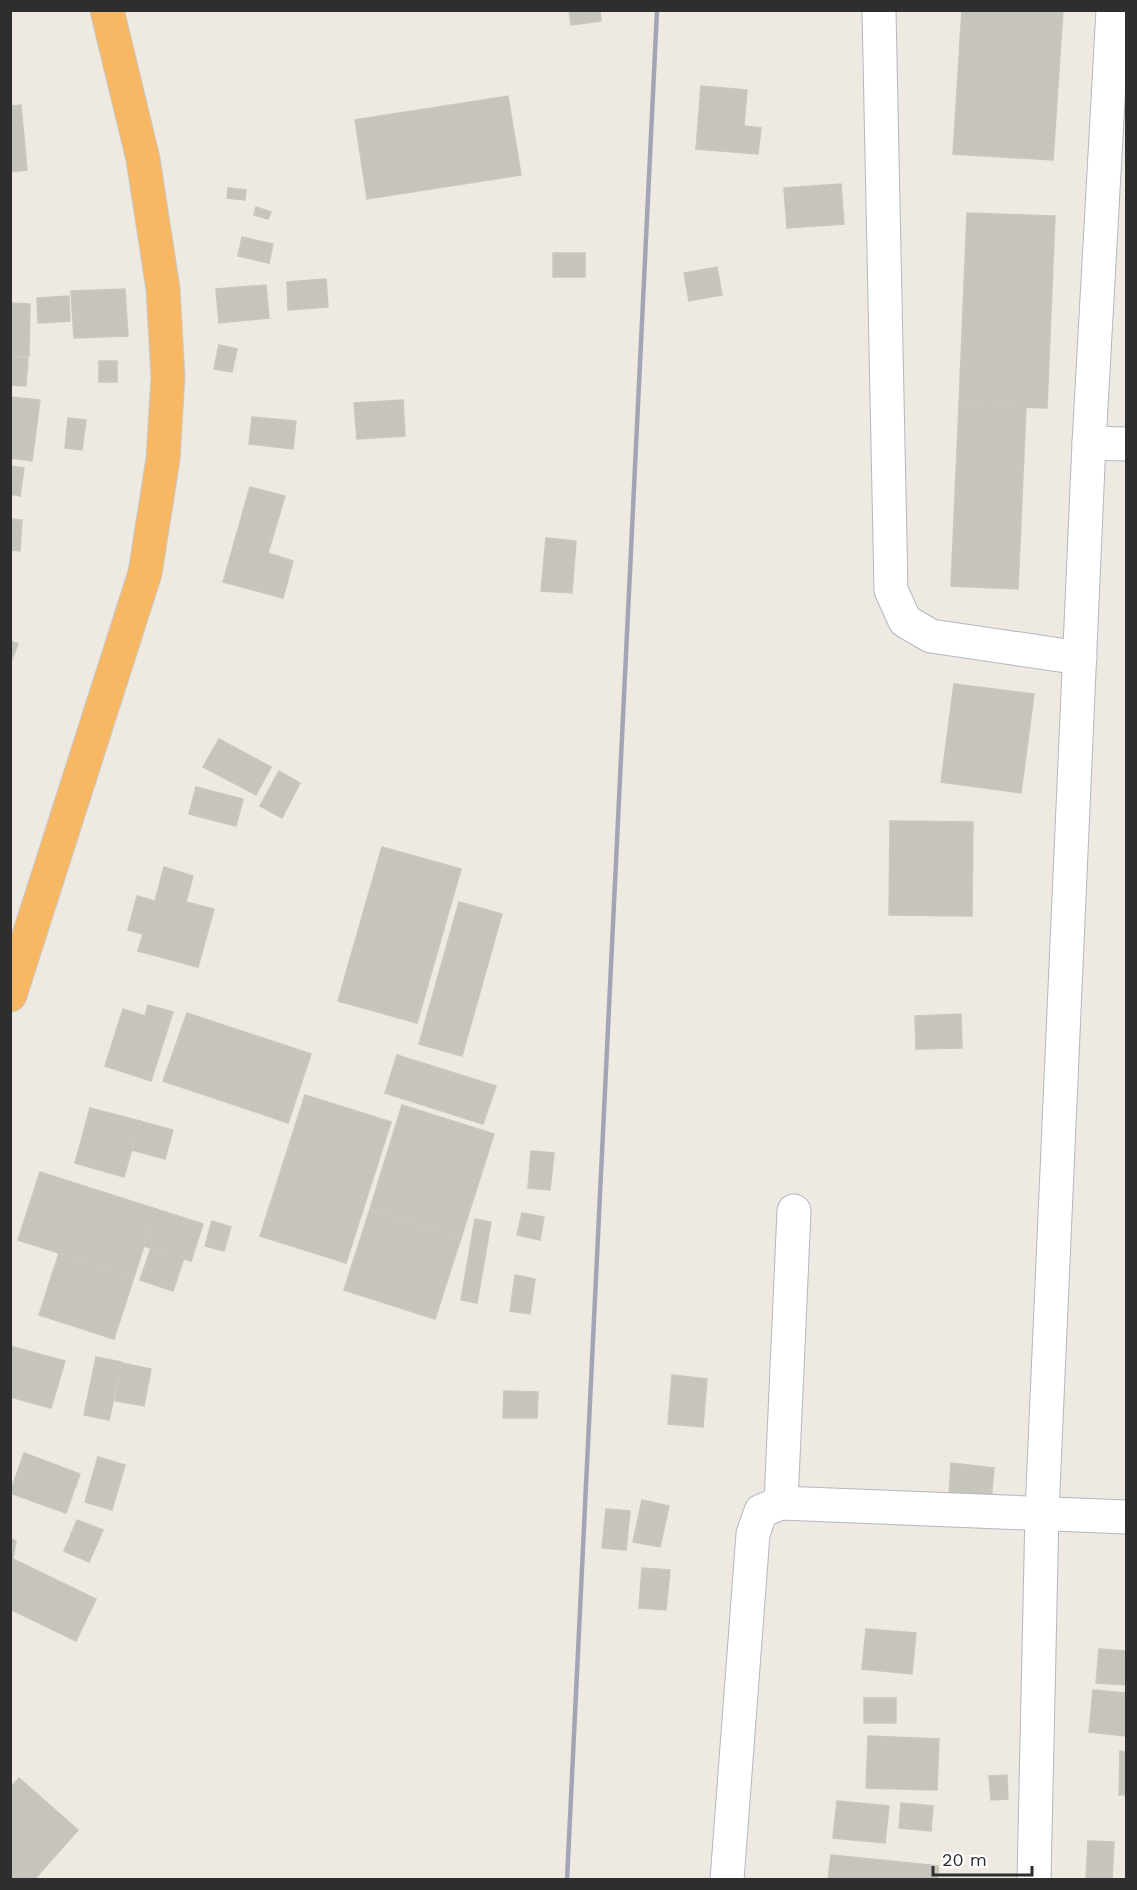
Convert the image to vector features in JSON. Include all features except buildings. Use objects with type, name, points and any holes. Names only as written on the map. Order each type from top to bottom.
[{"type":"highway","points":[[10,995],[145,573],[163,459],[168,377],[163,289],[143,159],[107,10]]},
{"type":"street","points":[[879,10],[891,590],[905,621],[931,636],[1080,658]]},
{"type":"street","points":[[1034,1880],[1042,1512],[1089,443],[1113,10]]},
{"type":"street","points":[[1089,443],[1126,444]]},
{"type":"street","points":[[781,1503],[794,1211]]},
{"type":"street","points":[[727,1880],[753,1534],[761,1511],[781,1503],[1126,1516]]},
{"type":"railway","points":[[567,1880],[657,10]]}]
